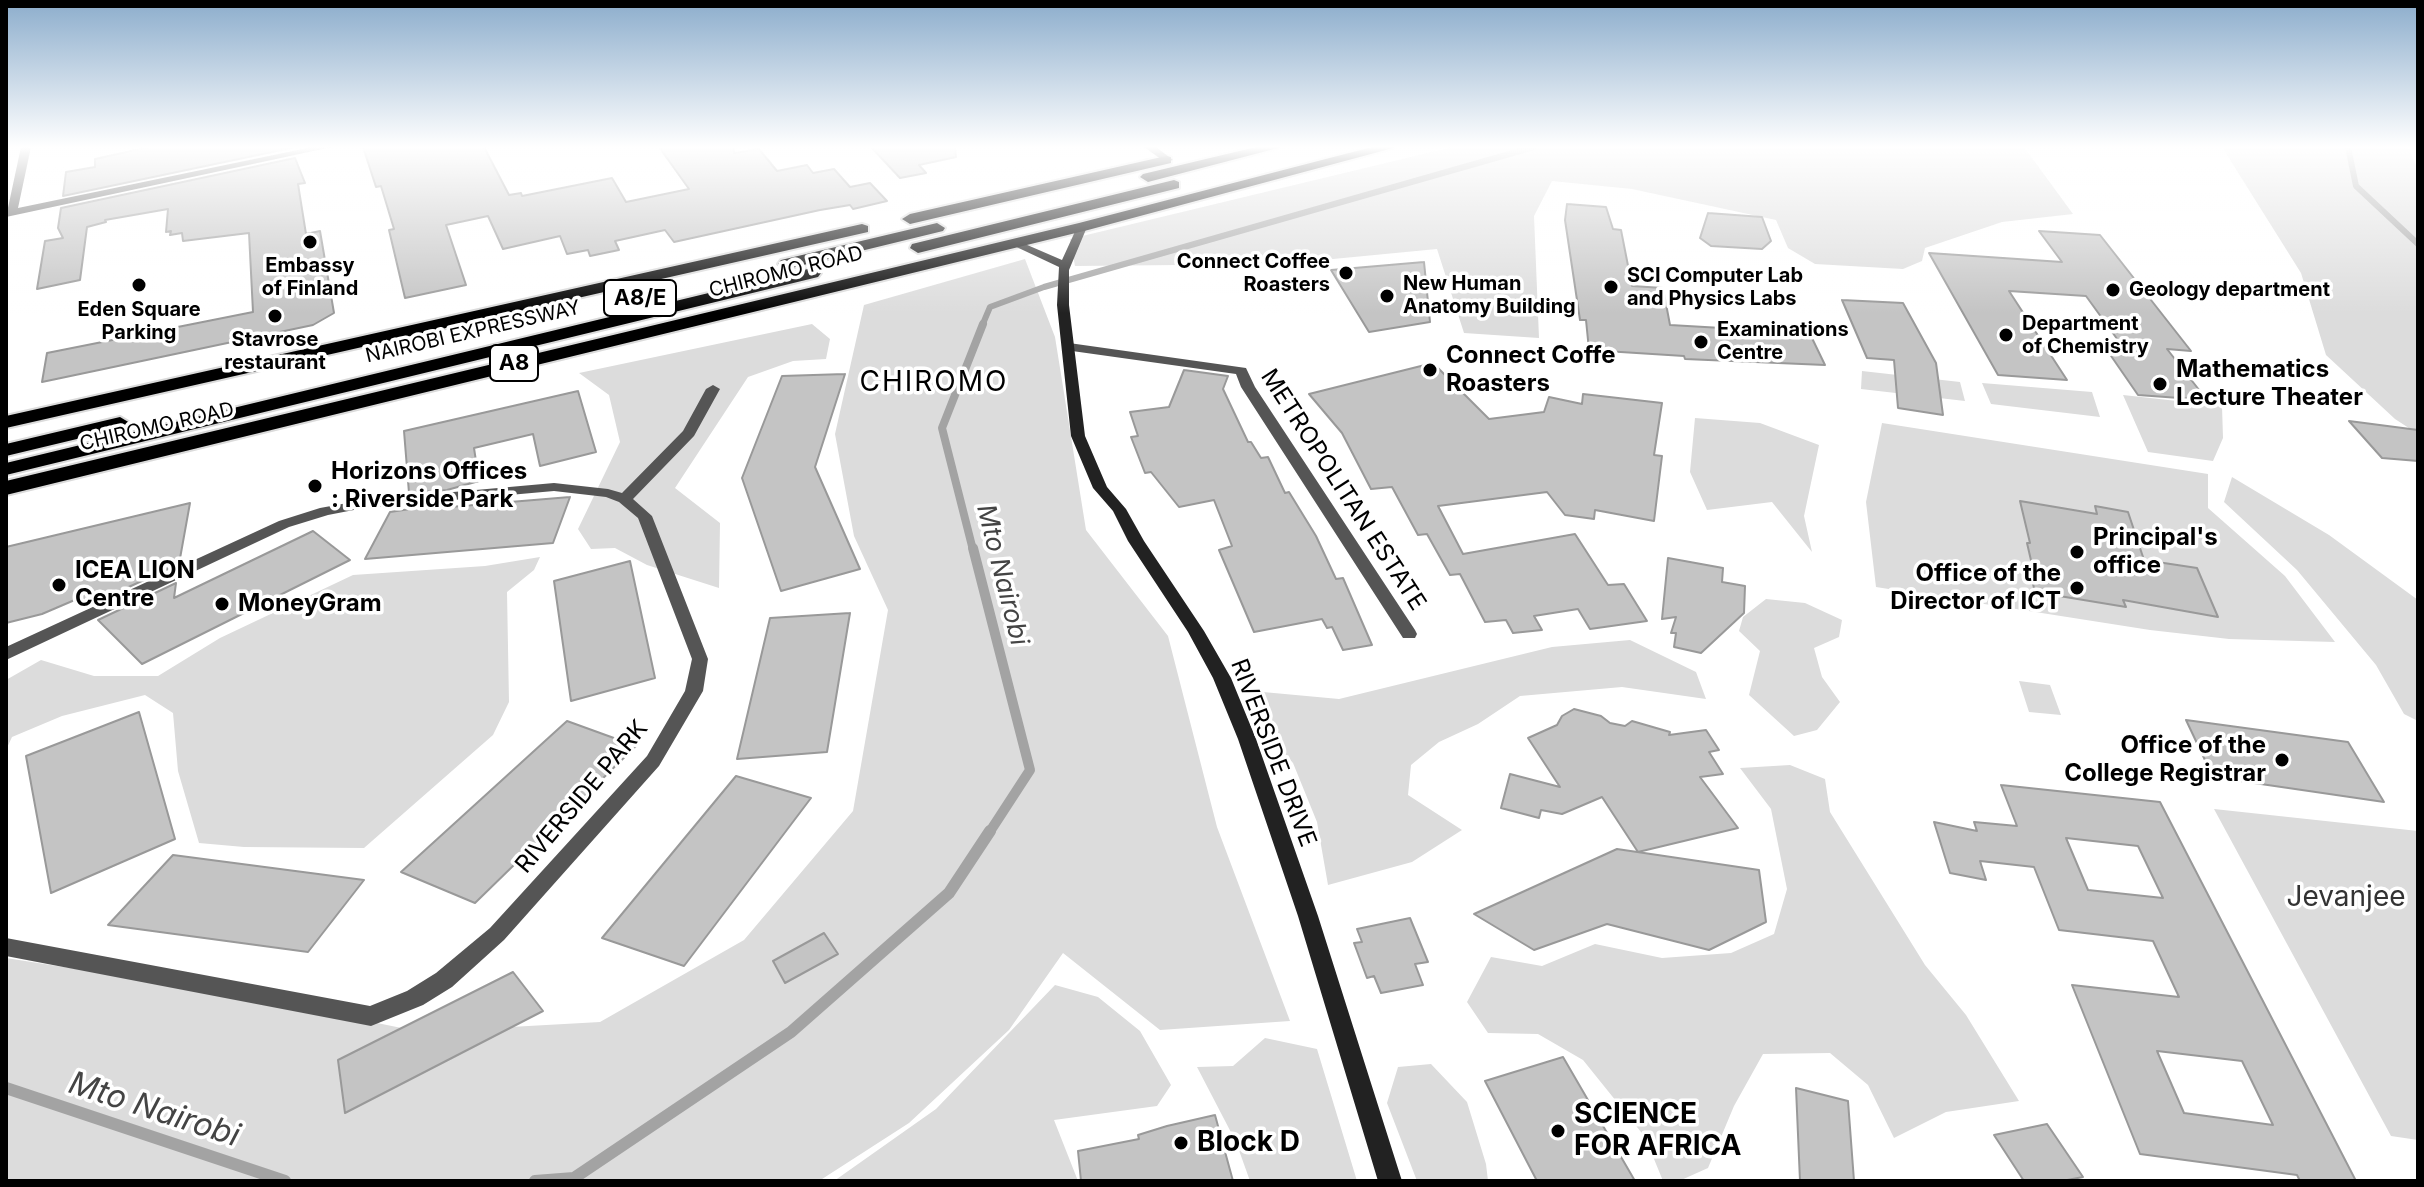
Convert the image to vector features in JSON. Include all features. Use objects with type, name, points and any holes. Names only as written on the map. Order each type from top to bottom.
[{"type":"highway","name":"CHIROMO ROAD","points":[[6,422],[58,413],[982,202]]},
{"type":"highway","points":[[1025,206],[1038,202]]},
{"type":"highway","name":"NAIROBI EXPRESSWAY","points":[[6,450],[1040,202]]},
{"type":"highway","name":"NAIROBI EXPRESSWAY","points":[[8,481],[1106,202]]},
{"type":"highway","name":"CHIROMO ROAD","points":[[8,481],[1177,202]]},
{"type":"highway","points":[[6,430],[58,413]]},
{"type":"street","points":[[9,213],[60,202]]},
{"type":"street","points":[[1014,243],[1063,274],[1082,227]]},
{"type":"street","name":"RIVERSIDE DRIVE","points":[[1063,274],[1063,305],[1078,436],[1093,474],[1196,631],[1222,678],[1247,739],[1308,916],[1390,1181]]},
{"type":"street","name":"METROPOLITAN ESTATE","points":[[1069,347],[1241,371],[1248,387],[1409,634]]},
{"type":"street","points":[[6,654],[284,524],[325,511],[364,504],[554,487],[608,493],[624,499],[689,433],[713,389]]},
{"type":"street","name":"RIVERSIDE PARK","points":[[6,947],[371,1016],[415,998],[444,980],[497,934],[653,761],[694,691],[700,659],[645,516],[624,499]]},
{"type":"green space","points":[[1222,202],[1541,202],[1534,216],[1539,338],[1464,333],[1437,249],[1281,264],[1075,266],[1070,239]]},
{"type":"green space","points":[[1694,202],[2065,202],[2073,214],[2002,222],[1925,248],[1922,261],[1903,269],[1815,264],[1788,248],[1776,220]]},
{"type":"green space","points":[[2257,202],[2418,202],[2418,434],[2395,419],[2326,355],[2301,273]]},
{"type":"green space","points":[[1025,259],[1055,337],[1086,530],[1168,636],[1217,827],[1290,1021],[1160,1030],[1063,953],[1009,1030],[909,1123],[819,1181],[6,1181],[6,958],[236,994],[421,1032],[600,1022],[744,940],[853,811],[888,610],[854,536],[835,434],[864,305]]},
{"type":"green space","points":[[812,324],[830,339],[826,359],[793,361],[748,377],[675,488],[720,523],[719,588],[647,565],[615,548],[591,549],[578,529],[620,442],[609,395],[579,373]]},
{"type":"green space","points":[[1862,371],[1960,382],[1965,401],[1861,389]]},
{"type":"green space","points":[[1982,383],[2092,392],[2100,417],[1991,404]]},
{"type":"green space","points":[[2123,395],[2222,406],[2223,438],[2213,461],[2148,452]]},
{"type":"green space","points":[[1695,418],[1760,423],[1819,445],[1804,516],[1812,552],[1772,502],[1707,510],[1690,472]]},
{"type":"green space","points":[[1882,423],[2208,474],[2208,508],[2285,576],[2335,642],[2229,639],[2150,630],[1876,587],[1866,502]]},
{"type":"green space","points":[[2232,477],[2329,535],[2418,600],[2418,721],[2404,714],[2376,665],[2297,570],[2224,502]]},
{"type":"green space","points":[[540,557],[534,570],[507,592],[509,702],[493,735],[364,848],[244,847],[199,843],[178,771],[173,713],[145,695],[62,716],[12,737],[6,750],[6,680],[41,660],[94,676],[158,676],[220,638],[353,575],[485,566]]},
{"type":"green space","points":[[1766,599],[1805,603],[1842,620],[1839,637],[1814,648],[1822,677],[1840,702],[1817,730],[1794,736],[1749,695],[1760,651],[1739,631],[1743,617]]},
{"type":"green space","points":[[1630,640],[1696,672],[1706,699],[1622,687],[1520,696],[1478,724],[1439,742],[1411,765],[1408,795],[1462,830],[1412,862],[1328,885],[1317,822],[1293,763],[1254,720],[1263,692],[1339,699],[1552,647]]},
{"type":"green space","points":[[2019,681],[2050,685],[2061,715],[2029,712]]},
{"type":"green space","points":[[1790,765],[1825,779],[1830,812],[1925,965],[1966,1015],[2019,1101],[1946,1112],[1894,1138],[1868,1085],[1830,1053],[1763,1054],[1734,1106],[1708,1168],[1679,1181],[1663,1181],[1645,1137],[1583,1060],[1538,1034],[1488,1033],[1467,1002],[1491,957],[1542,966],[1595,944],[1662,958],[1731,953],[1774,934],[1787,889],[1771,809],[1740,768]]},
{"type":"green space","name":"Jevanjee","points":[[2214,809],[2418,831],[2418,1140],[2391,1136]]},
{"type":"green space","points":[[1055,985],[1098,997],[1140,1031],[1171,1085],[1157,1106],[1054,1120],[1078,1181],[834,1181],[936,1109]]},
{"type":"green space","points":[[1265,1038],[1317,1049],[1357,1181],[1250,1181],[1236,1142],[1197,1067],[1233,1066]]},
{"type":"green space","points":[[1431,1064],[1467,1102],[1486,1164],[1488,1181],[1417,1181],[1387,1103],[1398,1067]]},
{"type":"building","points":[[87,202],[301,202],[306,234],[320,231],[334,313],[313,325],[42,382],[47,353],[253,312],[249,233],[183,241],[182,233],[170,235],[171,231],[166,232],[168,209],[105,220],[87,227],[80,280],[37,289],[45,241],[63,238],[58,228],[61,208]]},
{"type":"building","points":[[386,202],[881,202],[853,209],[850,205],[820,210],[674,242],[665,230],[615,241],[619,250],[590,256],[588,250],[567,254],[560,236],[503,249],[488,216],[446,225],[466,285],[405,298],[389,230],[394,229]]},
{"type":"building","points":[[1567,204],[1606,207],[1613,229],[1621,230],[1632,286],[1663,288],[1670,325],[1722,328],[1723,331],[1810,334],[1825,365],[1685,359],[1684,356],[1589,350],[1586,320],[1580,320],[1565,220]]},
{"type":"building","points":[[1708,213],[1762,217],[1771,241],[1762,249],[1711,246],[1700,238]]},
{"type":"building","points":[[2039,231],[2100,235],[2191,351],[2167,349],[2207,400],[2138,395],[2109,353],[2128,354],[2086,296],[2009,291],[2067,380],[1998,375],[1929,253],[2062,262]]},
{"type":"building","name":"New Human Anatomy Building","points":[[1424,262],[1430,322],[1369,332],[1331,270]]},
{"type":"building","points":[[1842,300],[1903,303],[1936,363],[1943,415],[1898,408],[1894,360],[1867,358]]},
{"type":"building","points":[[1433,363],[1489,419],[1544,412],[1549,397],[1582,404],[1583,394],[1662,403],[1654,455],[1662,456],[1654,521],[1595,510],[1594,519],[1565,515],[1547,492],[1438,506],[1463,554],[1575,534],[1608,585],[1624,584],[1647,621],[1590,629],[1578,609],[1534,616],[1542,630],[1513,633],[1506,620],[1485,622],[1460,574],[1450,575],[1427,534],[1418,535],[1392,487],[1371,489],[1342,433],[1309,394]]},
{"type":"building","points":[[1184,370],[1228,376],[1223,389],[1248,442],[1261,458],[1268,457],[1285,493],[1289,492],[1316,536],[1336,579],[1343,578],[1372,645],[1343,650],[1332,627],[1327,628],[1322,619],[1254,632],[1219,550],[1232,546],[1214,500],[1179,507],[1151,472],[1145,473],[1131,437],[1138,436],[1130,412],[1169,407]]},
{"type":"building","points":[[845,374],[815,467],[860,569],[781,591],[742,478],[782,376]]},
{"type":"building","points":[[578,391],[596,452],[540,466],[533,434],[474,448],[479,481],[447,490],[409,493],[404,431]]},
{"type":"building","points":[[2349,421],[2418,430],[2418,461],[2382,458]]},
{"type":"building","points":[[570,497],[553,543],[365,559],[390,512],[450,503],[450,507]]},
{"type":"building","name":"Principal's office","points":[[2020,501],[2097,514],[2095,506],[2128,512],[2144,560],[2197,568],[2218,617],[2123,600],[2126,607],[2035,592],[2029,568],[2033,569],[2027,543],[2030,543]]},
{"type":"building","name":"ICEA LION Centre","points":[[190,503],[179,564],[85,607],[77,599],[42,614],[6,623],[6,547]]},
{"type":"building","points":[[313,531],[350,560],[142,664],[98,620],[176,583],[174,598]]},
{"type":"building","points":[[1668,558],[1723,568],[1722,582],[1745,586],[1744,613],[1701,653],[1674,647],[1676,633],[1671,633],[1676,617],[1662,619]]},
{"type":"building","points":[[630,561],[655,678],[571,701],[554,581]]},
{"type":"building","points":[[850,613],[827,752],[737,759],[770,618]]},
{"type":"building","points":[[1574,709],[1601,716],[1610,723],[1625,726],[1632,721],[1670,732],[1669,735],[1706,730],[1719,750],[1709,752],[1723,774],[1700,777],[1738,828],[1638,852],[1602,797],[1562,814],[1541,810],[1539,818],[1501,808],[1510,774],[1560,787],[1528,738],[1557,725],[1562,716]]},
{"type":"building","points":[[139,712],[175,839],[51,893],[26,756]]},
{"type":"building","name":"Office of the College Registrar","points":[[2186,720],[2348,742],[2384,802],[2213,777]]},
{"type":"building","points":[[567,721],[636,746],[475,903],[401,872]]},
{"type":"building","points":[[736,776],[811,798],[684,966],[602,938]]},
{"type":"building","points":[[2001,785],[2160,802],[2356,1181],[2300,1181],[2297,1175],[2140,1154],[2072,985],[2179,997],[2153,941],[2059,930],[2034,867],[1980,861],[1986,880],[1950,873],[1934,822],[1977,831],[1974,822],[2017,826]],"holes":[[[2066,838],[2138,846],[2163,898],[2088,890]],[[2157,1051],[2242,1061],[2273,1125],[2184,1113]]]},
{"type":"building","points":[[1617,849],[1759,870],[1766,922],[1709,950],[1607,924],[1534,950],[1474,914]]},
{"type":"building","points":[[173,855],[364,880],[308,952],[108,925]]},
{"type":"building","points":[[1410,918],[1428,962],[1415,964],[1423,985],[1381,993],[1374,976],[1367,978],[1354,943],[1362,942],[1357,929]]},
{"type":"building","points":[[824,933],[838,954],[785,983],[773,961]]},
{"type":"building","points":[[513,972],[543,1011],[345,1113],[338,1060]]},
{"type":"building","name":"SCIENCE FOR AFRICA","points":[[1563,1057],[1635,1181],[1537,1181],[1485,1081]]},
{"type":"building","points":[[1796,1088],[1848,1101],[1854,1181],[1800,1181]]},
{"type":"building","points":[[1215,1115],[1233,1181],[1081,1181],[1078,1151],[1139,1139],[1138,1135]]},
{"type":"building","points":[[2047,1124],[2083,1177],[2062,1181],[2024,1181],[1994,1135]]},
{"type":"waterway","name":"Mto Nairobi","points":[[982,326],[990,307],[1044,287],[1340,202]]},
{"type":"waterway","points":[[2374,202],[2418,244]]},
{"type":"waterway","name":"Mto Nairobi","points":[[973,550],[942,428],[983,324]]},
{"type":"waterway","name":"Mto Nairobi","points":[[973,548],[1030,770],[989,833]]},
{"type":"waterway","name":"Mto Nairobi","points":[[535,1181],[574,1178],[791,1032],[949,893],[990,831]]},
{"type":"waterway","name":"Mto Nairobi","points":[[6,1088],[285,1181]]},
{"type":"place","name":"Embassy of Finland","points":[[310,242]]},
{"type":"place","name":"Connect Coffee Roasters","points":[[1346,273]]},
{"type":"place","name":"Eden Square Parking","points":[[139,285]]},
{"type":"place","name":"SCI Computer Lab and Physics Labs","points":[[1611,287]]},
{"type":"place","name":"Geology department","points":[[2113,290]]},
{"type":"place","name":"New Human Anatomy Building","points":[[1387,296]]},
{"type":"place","name":"Stavrose restaurant","points":[[275,316]]},
{"type":"place","name":"Department of Chemistry","points":[[2006,335]]},
{"type":"place","name":"Examinations Centre","points":[[1701,342]]},
{"type":"place","name":"Connect Coffe Roasters","points":[[1430,370]]},
{"type":"place","name":"Mathematics Lecture Theater","points":[[2160,384]]},
{"type":"place","name":"Horizons Offices : Riverside Park","points":[[315,486]]},
{"type":"place","name":"Principal's office","points":[[2077,552]]},
{"type":"place","name":"ICEA LION Centre","points":[[59,585]]},
{"type":"place","name":"Office of the Director of ICT","points":[[2077,588]]},
{"type":"place","name":"MoneyGram","points":[[222,604]]},
{"type":"place","name":"Office of the College Registrar","points":[[2282,760]]},
{"type":"place","name":"SCIENCE FOR AFRICA","points":[[1558,1131]]},
{"type":"place","name":"Block D","points":[[1181,1143]]},
{"type":"district","name":"CHIROMO","points":[[934,383]]}]
